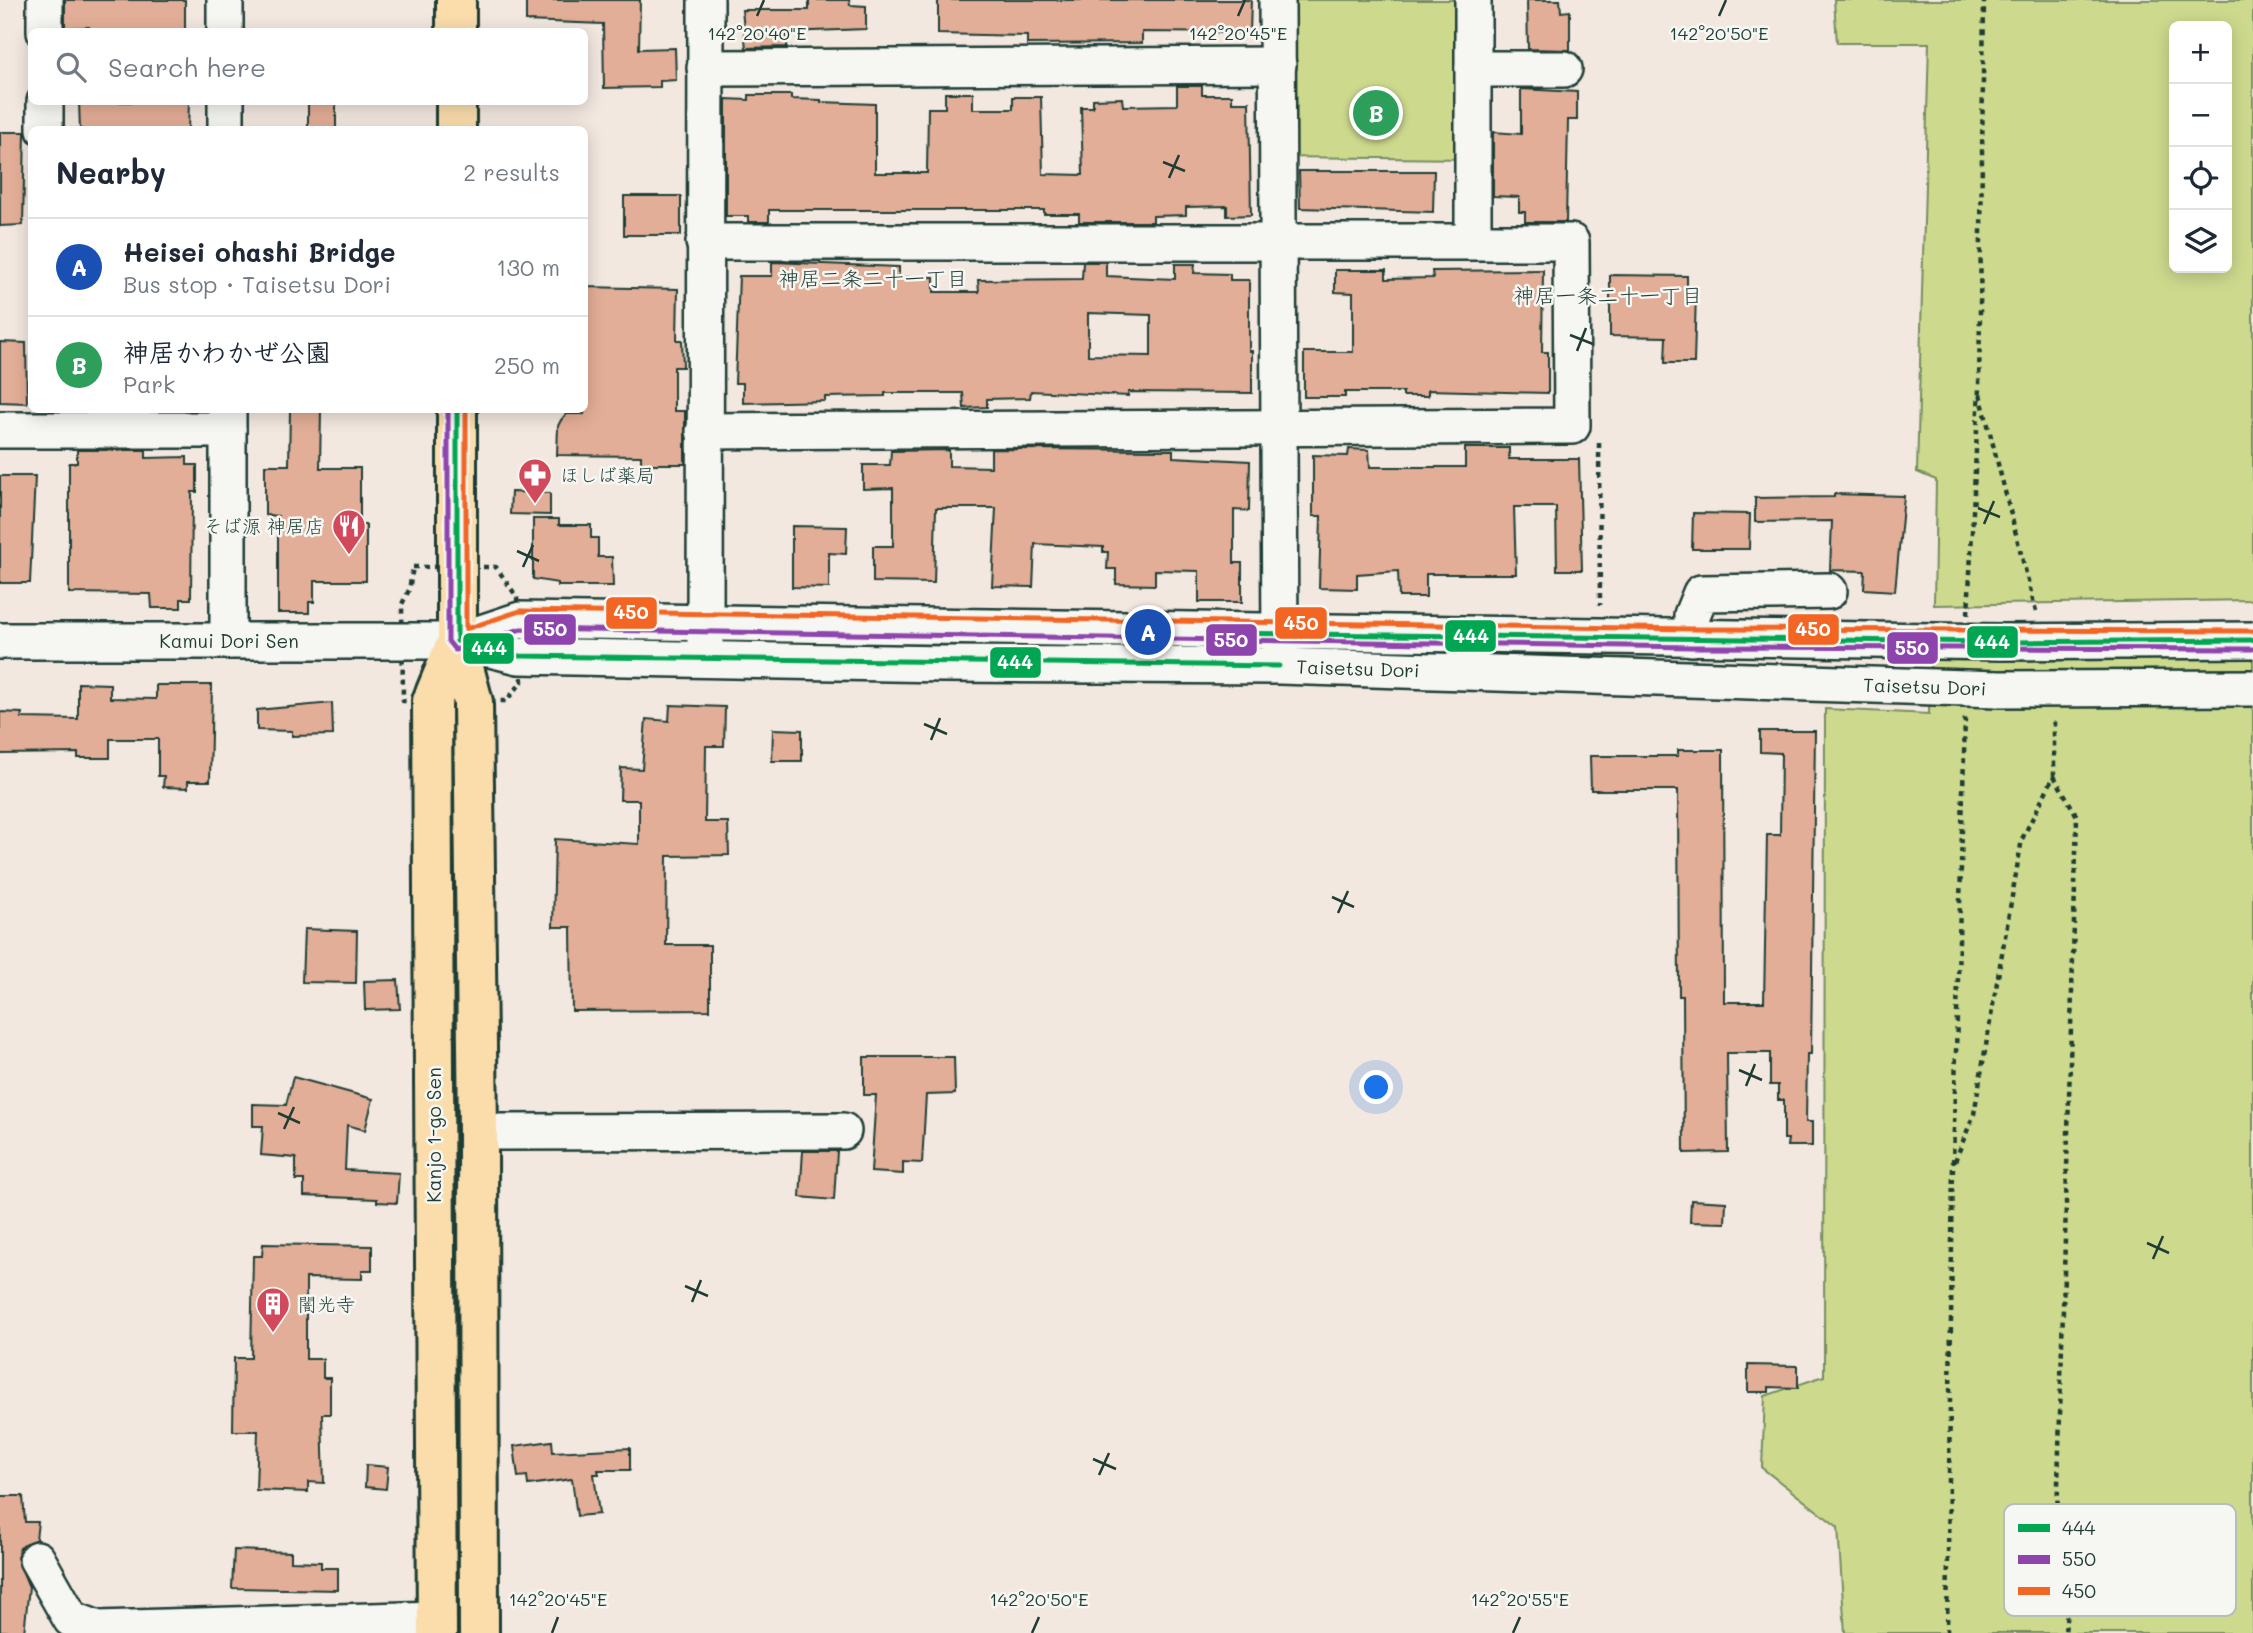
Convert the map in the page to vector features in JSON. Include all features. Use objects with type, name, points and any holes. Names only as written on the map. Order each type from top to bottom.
[{"type":"main road","points":[[456,0],[456,28]]},
{"type":"main road","points":[[456,105],[456,126]]},
{"type":"main road","name":"Kanjo 1-go Sen","points":[[457,413],[457,641],[473,702],[478,1132],[479,1633]]},
{"type":"main road","name":"Kanjo 1-go Sen","points":[[437,1626],[432,701],[457,641]]},
{"type":"street","points":[[45,0],[45,28]]},
{"type":"street","points":[[225,0],[225,28]]},
{"type":"street","points":[[705,660],[706,0]]},
{"type":"street","points":[[1277,0],[1280,649]]},
{"type":"street","points":[[1473,0],[1473,241]]},
{"type":"street","points":[[705,68],[1278,65]]},
{"type":"street","points":[[1474,69],[1564,69]]},
{"type":"street","points":[[45,105],[45,126]]},
{"type":"street","points":[[226,105],[226,126]]},
{"type":"street","points":[[704,242],[1571,242],[1572,426],[1280,430],[704,431]]},
{"type":"street","points":[[0,430],[46,419],[228,420],[228,641]]},
{"type":"street","points":[[1692,639],[1692,615],[1701,593],[1829,591]]},
{"type":"street","name":"Taisetsu Dori","points":[[457,641],[520,620],[706,624],[1280,649],[1982,689],[2253,688]]},
{"type":"street","name":"Taisetsu Dori","points":[[457,641],[519,656],[705,660],[1692,639],[1985,642],[2253,640]]},
{"type":"street","name":"Kamui Dori Sen","points":[[0,641],[457,641]]},
{"type":"street","points":[[478,1132],[843,1131]]},
{"type":"street","points":[[37,1559],[71,1619],[98,1629],[437,1626]]},
{"type":"path","points":[[1984,0],[1979,389],[1985,642]]},
{"type":"path","points":[[1979,389],[2040,625]]},
{"type":"path","points":[[1572,426],[1598,425],[1600,613]]},
{"type":"path","points":[[402,604],[409,590],[413,567]]},
{"type":"path","points":[[496,567],[517,597]]},
{"type":"path","points":[[506,701],[522,682]]},
{"type":"path","points":[[1947,1633],[1953,1164],[1982,689]]},
{"type":"path","points":[[1953,1164],[1975,1114],[2022,839],[2054,776],[2054,715]]},
{"type":"path","points":[[2054,776],[2077,816],[2057,1504]]},
{"type":"green space","points":[[1277,0],[1473,0],[1475,159],[1278,157]]},
{"type":"green space","points":[[1834,0],[2253,0],[2253,600],[1934,605],[1936,480],[1917,472],[1929,43],[1837,43]]},
{"type":"green space","points":[[1930,657],[2092,660],[2253,658],[2253,1633],[1845,1633],[1838,1527],[1762,1468],[1765,1396],[1824,1376],[1825,709],[1929,714]]},
{"type":"building","points":[[65,0],[185,0],[185,28],[65,28]]},
{"type":"building","points":[[526,0],[640,0],[639,49],[675,48],[676,80],[660,81],[660,87],[604,88],[603,24],[526,21]]},
{"type":"building","points":[[809,0],[849,0],[850,5],[866,6],[866,29],[787,32],[787,47],[746,48],[742,10],[809,10]]},
{"type":"building","points":[[938,0],[1251,0],[1250,33],[1142,32],[1142,43],[1027,44],[1027,36],[938,34]]},
{"type":"building","points":[[1527,0],[1560,0],[1561,12],[1570,11],[1570,50],[1528,49]]},
{"type":"building","points":[[1177,86],[1202,86],[1202,95],[1232,95],[1232,102],[1249,102],[1251,215],[1227,216],[1227,206],[1186,207],[1186,215],[1153,216],[1153,222],[1079,222],[1079,214],[1044,214],[1044,210],[769,210],[769,222],[748,222],[748,216],[726,216],[726,99],[749,100],[749,95],[791,95],[791,99],[875,104],[875,173],[927,173],[928,108],[945,108],[945,93],[973,93],[973,109],[1013,109],[1013,97],[1041,97],[1043,174],[1083,175],[1081,107],[1093,107],[1093,99],[1122,98],[1123,106],[1177,105]]},
{"type":"building","points":[[1521,89],[1577,92],[1577,120],[1568,120],[1566,222],[1525,222],[1525,212],[1519,212],[1519,197],[1493,196],[1493,132],[1521,134]]},
{"type":"building","points":[[79,105],[189,105],[188,126],[80,126]]},
{"type":"building","points":[[308,105],[336,105],[336,126],[308,126]]},
{"type":"building","points":[[0,132],[25,132],[23,225],[0,226]]},
{"type":"building","points":[[1299,171],[1434,171],[1433,212],[1300,208]]},
{"type":"building","points":[[624,196],[681,196],[681,235],[624,235]]},
{"type":"building","points":[[772,262],[899,267],[899,277],[934,277],[934,292],[979,292],[978,280],[1082,279],[1083,262],[1106,262],[1106,276],[1175,279],[1175,264],[1195,264],[1194,273],[1230,274],[1230,280],[1249,280],[1252,393],[1128,392],[1128,396],[1031,391],[1030,398],[987,399],[987,407],[964,408],[963,393],[885,393],[885,396],[825,397],[825,401],[743,403],[743,383],[735,383],[739,276],[772,276]],"holes":[[[1088,313],[1151,315],[1151,356],[1088,355]]]},
{"type":"building","points":[[1335,270],[1386,270],[1386,279],[1433,278],[1432,271],[1543,270],[1542,352],[1548,352],[1548,393],[1428,390],[1428,396],[1403,396],[1403,392],[1345,392],[1345,397],[1304,397],[1304,352],[1353,352],[1353,293],[1335,292]]},
{"type":"building","points":[[1610,275],[1687,276],[1687,292],[1696,292],[1694,363],[1665,363],[1666,337],[1610,336]]},
{"type":"building","points":[[588,287],[678,289],[677,340],[682,340],[683,367],[674,367],[674,411],[685,411],[685,464],[641,464],[641,456],[557,455],[558,426],[561,420],[566,414],[588,413]]},
{"type":"building","points":[[0,342],[26,343],[27,403],[0,402]]},
{"type":"building","points":[[290,413],[321,413],[320,468],[360,468],[360,525],[366,525],[366,581],[314,581],[314,602],[309,602],[309,613],[278,613],[278,516],[265,515],[265,465],[289,465]]},
{"type":"building","points":[[1465,448],[1509,448],[1509,459],[1579,459],[1582,570],[1557,570],[1556,507],[1514,507],[1516,574],[1426,574],[1426,597],[1399,597],[1398,571],[1357,574],[1357,589],[1319,588],[1321,516],[1313,516],[1313,455],[1348,456],[1349,449],[1369,450],[1370,467],[1465,467]]},
{"type":"building","points":[[991,449],[1173,450],[1173,457],[1250,461],[1249,511],[1234,510],[1234,563],[1242,563],[1242,602],[1199,602],[1199,571],[1155,570],[1155,585],[1116,584],[1116,569],[1107,569],[1108,552],[1103,552],[1103,547],[1035,544],[1033,587],[992,586],[996,508],[936,508],[934,583],[873,582],[873,546],[893,546],[893,488],[863,489],[863,465],[890,465],[891,451],[949,450],[949,466],[991,467]]},
{"type":"building","points":[[77,450],[146,450],[146,458],[187,457],[187,465],[197,465],[197,492],[192,492],[191,599],[181,599],[181,608],[152,608],[151,594],[69,593],[69,463],[77,463]]},
{"type":"building","points":[[0,476],[35,476],[30,583],[0,583]]},
{"type":"building","points":[[511,492],[550,493],[550,515],[510,514]]},
{"type":"building","points":[[1834,494],[1904,496],[1895,591],[1864,589],[1865,571],[1830,570],[1832,521],[1755,522],[1755,498],[1834,497]]},
{"type":"building","points":[[1693,513],[1750,514],[1749,549],[1692,549]]},
{"type":"building","points":[[533,519],[559,519],[559,525],[591,525],[591,538],[598,538],[598,557],[612,557],[613,586],[558,586],[558,583],[533,579]]},
{"type":"building","points":[[792,526],[847,527],[846,554],[829,553],[829,588],[792,587]]},
{"type":"building","points":[[78,683],[110,684],[110,698],[156,699],[156,685],[212,685],[210,781],[188,781],[188,788],[163,787],[164,776],[158,776],[158,739],[110,739],[110,758],[78,758],[78,753],[0,754],[0,712],[22,713],[21,718],[78,719]]},
{"type":"building","points":[[332,703],[333,735],[292,736],[292,731],[257,730],[257,710]]},
{"type":"building","points":[[670,705],[725,707],[724,746],[706,746],[705,822],[728,822],[729,855],[667,856],[666,945],[710,945],[710,1010],[572,1011],[571,927],[553,927],[555,839],[639,844],[639,800],[620,800],[621,768],[642,769],[646,719],[669,721]]},
{"type":"building","points":[[773,729],[802,730],[802,761],[772,761]]},
{"type":"building","points":[[1760,731],[1815,731],[1811,1054],[1807,1054],[1806,1122],[1812,1122],[1812,1146],[1787,1146],[1788,1139],[1784,1139],[1784,1100],[1778,1100],[1778,1085],[1770,1085],[1770,1053],[1727,1053],[1728,1152],[1684,1153],[1683,996],[1679,996],[1678,790],[1591,790],[1590,756],[1678,756],[1678,750],[1723,750],[1724,1002],[1764,1002],[1767,835],[1780,835],[1781,753],[1760,752]]},
{"type":"building","points":[[304,929],[357,931],[356,983],[302,982]]},
{"type":"building","points":[[398,980],[400,1009],[365,1010],[364,981]]},
{"type":"building","points":[[864,1057],[954,1057],[955,1094],[926,1095],[922,1163],[903,1162],[903,1174],[871,1172],[876,1095],[864,1095]]},
{"type":"building","points":[[293,1077],[373,1099],[365,1130],[347,1125],[345,1170],[399,1173],[397,1203],[377,1202],[377,1199],[304,1196],[304,1180],[296,1180],[296,1158],[261,1155],[263,1126],[253,1126],[253,1104],[286,1105]]},
{"type":"building","points":[[803,1151],[837,1151],[834,1200],[800,1197]]},
{"type":"building","points":[[1691,1200],[1726,1202],[1725,1223],[1690,1222]]},
{"type":"building","name":"闇光寺","points":[[263,1244],[372,1246],[372,1270],[362,1270],[362,1279],[306,1278],[306,1359],[323,1359],[323,1378],[330,1378],[330,1414],[322,1414],[324,1483],[308,1482],[308,1492],[256,1490],[258,1431],[233,1431],[234,1358],[251,1358],[253,1256],[262,1256]]},
{"type":"building","points":[[1748,1365],[1798,1366],[1798,1388],[1769,1387],[1769,1392],[1748,1392]]},
{"type":"building","points":[[552,1441],[553,1452],[630,1448],[630,1470],[598,1470],[599,1474],[594,1474],[599,1514],[577,1516],[572,1479],[528,1485],[527,1476],[518,1477],[514,1446]]},
{"type":"building","points":[[366,1465],[388,1467],[386,1489],[365,1487]]},
{"type":"building","points":[[0,1496],[23,1496],[25,1522],[38,1522],[36,1539],[20,1548],[17,1558],[29,1587],[24,1633],[0,1631]]},
{"type":"building","points":[[234,1550],[291,1552],[291,1561],[321,1562],[321,1568],[338,1568],[338,1590],[232,1588]]},
{"type":"transit line","name":"550","points":[[448,413],[448,641],[455,650],[521,629],[1692,647],[2253,649]]},
{"type":"transit line","name":"444","points":[[457,413],[457,641],[519,656],[1279,666]]},
{"type":"transit line","name":"450","points":[[466,413],[466,629],[520,611],[1692,629],[2253,631]]},
{"type":"transit line","name":"444","points":[[1210,633],[2002,642],[2253,640]]},
{"type":"place","name":"神居かわかぜ公園","points":[[1376,113]]},
{"type":"place","name":"ほしば薬局","points":[[535,505]]},
{"type":"place","name":"そば源 神居店","points":[[349,556]]},
{"type":"place","name":"Heisei ohashi Bridge","points":[[1148,632]]},
{"type":"place","name":"闇光寺","points":[[273,1334]]},
{"type":"district","name":"神居二条二十一丁目","points":[[873,279]]},
{"type":"district","name":"神居一条二十一丁目","points":[[1608,296]]}]
